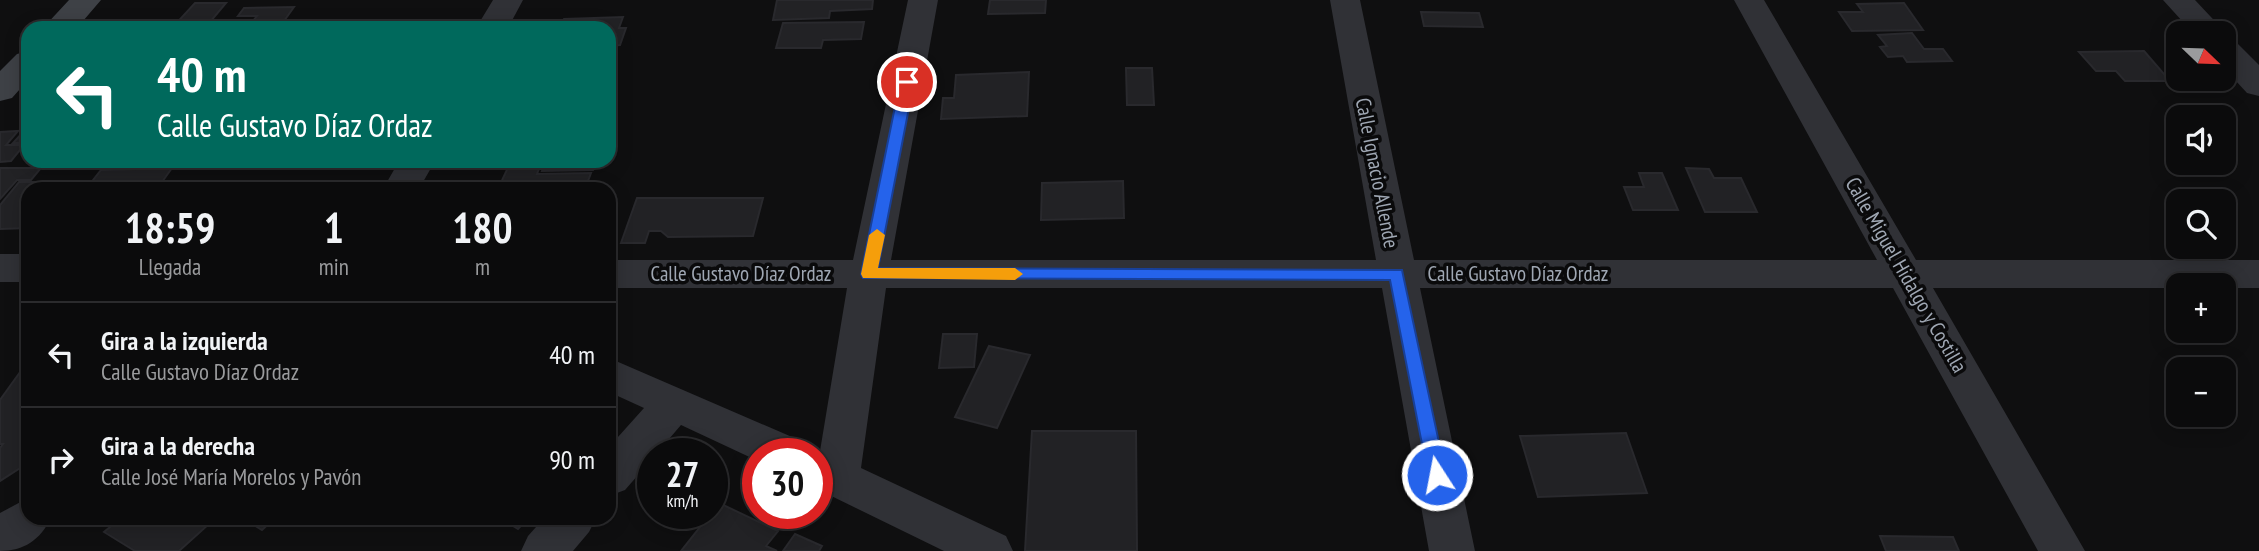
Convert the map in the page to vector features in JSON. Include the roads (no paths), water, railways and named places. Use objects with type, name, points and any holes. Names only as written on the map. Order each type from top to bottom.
[{"type":"street","points":[[66,21],[86,0]]},
{"type":"street","points":[[496,21],[508,0]]},
{"type":"street","points":[[833,449],[923,0]]},
{"type":"street","name":"Calle Ignacio Allende","points":[[1345,0],[1396,274],[1452,551]]},
{"type":"street","name":"Calle Miguel Hidalgo y Costilla","points":[[1749,0],[2062,551]]},
{"type":"street","points":[[2178,0],[2198,21]]},
{"type":"street","points":[[2236,61],[2259,85]]},
{"type":"street","points":[[0,90],[21,68]]},
{"type":"street","points":[[0,268],[21,268]]},
{"type":"street","name":"Calle Gustavo Díaz Ordaz","points":[[616,274],[2259,274]]},
{"type":"street","points":[[616,377],[750,438]]},
{"type":"street","points":[[616,469],[674,404]]},
{"type":"street","points":[[833,475],[990,551]]},
{"type":"street","points":[[0,539],[21,523]]},
{"type":"street","points":[[544,551],[567,525]]}]
